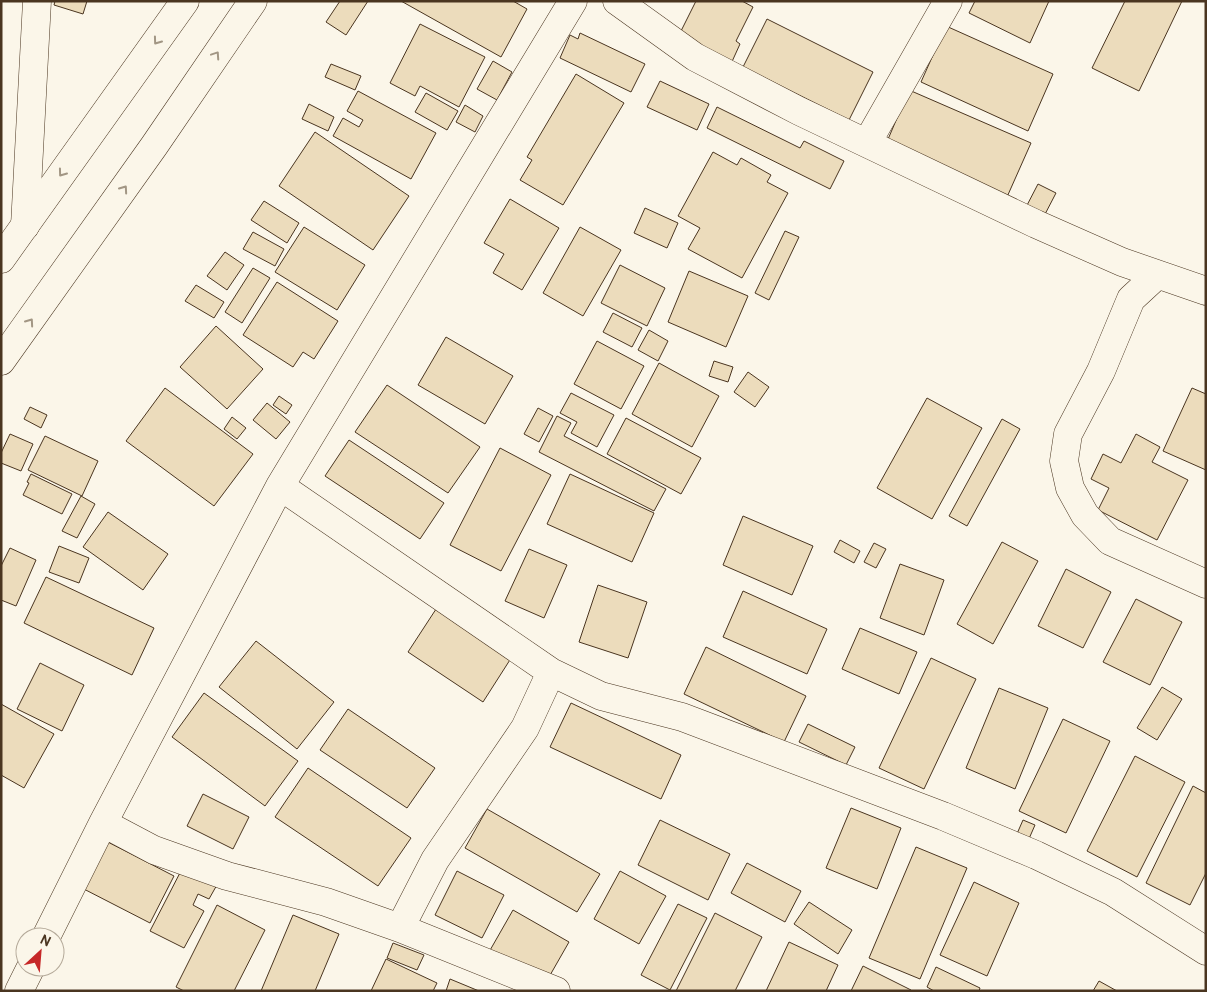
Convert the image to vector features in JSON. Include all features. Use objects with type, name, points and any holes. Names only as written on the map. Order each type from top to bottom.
[{"type":"street","points":[[25,226],[37,1]]},
{"type":"street","points":[[1,260],[185,1]]},
{"type":"street","points":[[1,361],[148,154],[253,1]]},
{"type":"street","points":[[51,927],[103,823],[280,486],[573,1]]},
{"type":"street","points":[[617,1],[695,57],[799,111],[1036,224],[1122,262],[1206,291]]},
{"type":"street","points":[[867,143],[948,1]]},
{"type":"street","points":[[1122,262],[1131,299]]},
{"type":"street","points":[[1157,275],[1131,299],[1101,371],[1068,434],[1064,461],[1070,488],[1085,515],[1110,541],[1206,584]]},
{"type":"street","points":[[280,486],[552,672],[601,696],[682,717],[942,816],[1027,851],[1113,892],[1206,951]]},
{"type":"street","points":[[400,928],[435,860],[525,728],[552,672]]},
{"type":"street","points":[[103,823],[154,850],[227,876],[326,902],[400,928],[556,991]]},
{"type":"street","points":[[20,991],[26,977]]},
{"type":"building","points":[[55,1],[87,1],[83,14],[54,5]]},
{"type":"building","points":[[340,1],[368,1],[346,35],[326,22]]},
{"type":"building","points":[[401,1],[513,1],[527,9],[501,57]]},
{"type":"building","points":[[696,1],[742,1],[753,7],[736,41],[740,44],[730,66],[677,39]]},
{"type":"building","points":[[975,1],[1049,1],[1030,43],[969,13]]},
{"type":"building","points":[[1125,1],[1182,1],[1139,91],[1092,68]]},
{"type":"building","points":[[767,19],[873,72],[849,120],[743,67]]},
{"type":"building","points":[[420,24],[485,57],[459,107],[420,86],[415,96],[390,83]]},
{"type":"building","points":[[946,26],[1053,74],[1028,131],[921,82]]},
{"type":"building","points":[[580,33],[645,64],[631,92],[560,58],[570,35],[578,39]]},
{"type":"building","points":[[493,61],[512,72],[497,100],[477,89]]},
{"type":"building","points":[[331,64],[361,76],[355,90],[325,77]]},
{"type":"building","points":[[576,74],[624,103],[563,205],[520,180],[532,160],[527,157]]},
{"type":"building","points":[[660,81],[709,104],[697,130],[647,107]]},
{"type":"building","points":[[909,90],[1031,143],[1007,197],[886,144]]},
{"type":"building","points":[[358,91],[436,133],[411,179],[333,136],[343,118],[359,127],[363,120],[347,111]]},
{"type":"building","points":[[426,93],[458,111],[447,130],[415,112]]},
{"type":"building","points":[[309,104],[334,117],[328,131],[302,119]]},
{"type":"building","points":[[465,105],[483,116],[475,132],[456,122]]},
{"type":"building","points":[[717,107],[800,148],[804,141],[844,161],[830,189],[707,128]]},
{"type":"building","points":[[315,132],[409,196],[373,250],[279,186]]},
{"type":"building","points":[[713,152],[737,165],[741,158],[771,175],[767,182],[788,193],[742,278],[688,249],[700,228],[678,216]]},
{"type":"building","points":[[1038,184],[1056,193],[1042,220],[1024,211]]},
{"type":"building","points":[[510,199],[559,228],[522,290],[493,273],[504,254],[484,243]]},
{"type":"building","points":[[264,201],[299,223],[287,243],[251,220]]},
{"type":"building","points":[[645,208],[678,223],[667,248],[634,233]]},
{"type":"building","points":[[304,227],[365,265],[337,310],[275,272]]},
{"type":"building","points":[[580,227],[621,250],[583,316],[543,293]]},
{"type":"building","points":[[785,231],[799,237],[769,300],[755,293]]},
{"type":"building","points":[[253,232],[284,249],[275,266],[243,249]]},
{"type":"building","points":[[225,252],[244,265],[227,290],[207,276]]},
{"type":"building","points":[[620,265],[665,288],[647,326],[601,303]]},
{"type":"building","points":[[253,268],[270,278],[242,323],[225,312]]},
{"type":"building","points":[[689,271],[748,296],[726,347],[668,322]]},
{"type":"building","points":[[277,282],[338,321],[314,359],[303,352],[293,367],[243,335]]},
{"type":"building","points":[[196,285],[224,302],[214,318],[185,301]]},
{"type":"building","points":[[613,313],[642,328],[632,347],[603,332]]},
{"type":"building","points":[[216,326],[263,369],[227,409],[180,367]]},
{"type":"building","points":[[649,330],[668,341],[658,361],[638,350]]},
{"type":"building","points":[[446,337],[513,376],[485,424],[418,385]]},
{"type":"building","points":[[597,341],[644,366],[621,409],[574,384]]},
{"type":"building","points":[[714,361],[733,367],[728,382],[709,376]]},
{"type":"building","points":[[659,363],[719,396],[692,447],[632,414]]},
{"type":"building","points":[[748,372],[769,387],[755,407],[734,392]]},
{"type":"building","points":[[387,385],[480,447],[448,493],[355,432]]},
{"type":"building","points":[[165,388],[253,454],[214,506],[126,441]]},
{"type":"building","points":[[1192,388],[1206,394],[1206,470],[1163,451]]},
{"type":"building","points":[[571,393],[614,415],[597,447],[571,433],[577,422],[560,413]]},
{"type":"building","points":[[279,396],[292,405],[286,414],[273,405]]},
{"type":"building","points":[[927,398],[982,428],[932,519],[877,488]]},
{"type":"building","points":[[267,403],[290,422],[276,439],[253,420]]},
{"type":"building","points":[[30,407],[47,415],[41,428],[24,419]]},
{"type":"building","points":[[538,408],[553,416],[539,442],[524,434]]},
{"type":"building","points":[[557,416],[571,423],[564,436],[666,489],[654,511],[539,452]]},
{"type":"building","points":[[232,417],[246,428],[237,439],[224,429]]},
{"type":"building","points":[[626,418],[701,458],[681,494],[607,454]]},
{"type":"building","points":[[1002,419],[1020,429],[967,526],[949,516]]},
{"type":"building","points":[[10,434],[33,444],[21,471],[1,463],[1,453]]},
{"type":"building","points":[[1136,434],[1160,447],[1152,462],[1188,480],[1157,540],[1098,510],[1109,488],[1091,479],[1103,454],[1121,463]]},
{"type":"building","points":[[45,436],[98,461],[82,496],[28,470]]},
{"type":"building","points":[[349,440],[444,503],[420,539],[325,476]]},
{"type":"building","points":[[500,448],[551,475],[501,571],[450,545]]},
{"type":"building","points":[[31,474],[72,494],[62,514],[23,495]]},
{"type":"building","points":[[570,474],[654,513],[632,562],[547,524]]},
{"type":"building","points":[[81,496],[95,504],[77,538],[62,531]]},
{"type":"building","points":[[108,512],[168,554],[143,590],[83,547]]},
{"type":"building","points":[[743,516],[813,546],[792,595],[723,565]]},
{"type":"building","points":[[840,540],[860,551],[854,563],[834,552]]},
{"type":"building","points":[[1002,542],[1038,561],[993,644],[957,624]]},
{"type":"building","points":[[874,543],[886,549],[876,568],[864,562]]},
{"type":"building","points":[[59,546],[89,558],[79,583],[49,572]]},
{"type":"building","points":[[10,548],[36,560],[16,606],[1,600],[1,566]]},
{"type":"building","points":[[529,549],[567,565],[544,618],[505,601]]},
{"type":"building","points":[[900,564],[944,580],[924,635],[880,618]]},
{"type":"building","points":[[1066,569],[1111,592],[1083,648],[1038,626]]},
{"type":"building","points":[[46,577],[154,628],[132,675],[24,623]]},
{"type":"building","points":[[598,585],[647,602],[628,658],[579,642]]},
{"type":"building","points":[[743,591],[827,629],[807,674],[723,637]]},
{"type":"building","points":[[1136,599],[1182,622],[1150,685],[1103,662]]},
{"type":"building","points":[[440,603],[515,652],[483,702],[408,652]]},
{"type":"building","points":[[860,628],[917,652],[899,694],[842,669]]},
{"type":"building","points":[[256,641],[334,702],[297,749],[219,687]]},
{"type":"building","points":[[706,647],[806,696],[784,742],[684,694]]},
{"type":"building","points":[[931,658],[976,679],[924,789],[879,768]]},
{"type":"building","points":[[40,663],[84,685],[62,731],[17,709]]},
{"type":"building","points":[[1162,687],[1182,699],[1157,740],[1137,728]]},
{"type":"building","points":[[999,688],[1048,708],[1015,789],[966,768]]},
{"type":"building","points":[[204,693],[298,761],[265,806],[172,737]]},
{"type":"building","points":[[571,703],[681,755],[661,799],[550,747]]},
{"type":"building","points":[[1,704],[54,734],[24,788],[1,775]]},
{"type":"building","points":[[348,709],[435,768],[407,808],[320,750]]},
{"type":"building","points":[[1063,719],[1110,741],[1066,833],[1019,811]]},
{"type":"building","points":[[808,724],[855,747],[846,765],[799,742]]},
{"type":"building","points":[[1135,756],[1185,782],[1137,877],[1087,851]]},
{"type":"building","points":[[308,768],[411,838],[378,886],[275,817]]},
{"type":"building","points":[[1193,786],[1206,793],[1206,873],[1190,905],[1146,883]]},
{"type":"building","points":[[203,794],[249,817],[233,849],[187,826]]},
{"type":"building","points":[[851,808],[901,828],[877,889],[826,868]]},
{"type":"building","points":[[487,809],[600,874],[577,912],[465,848]]},
{"type":"building","points":[[660,820],[730,854],[708,900],[638,865]]},
{"type":"building","points":[[1023,820],[1035,825],[1028,841],[1016,836]]},
{"type":"building","points":[[102,839],[174,876],[150,923],[78,886]]},
{"type":"building","points":[[916,847],[967,868],[920,979],[869,958]]},
{"type":"building","points":[[747,863],[801,891],[785,922],[731,893]]},
{"type":"building","points":[[184,865],[218,883],[209,899],[198,894],[193,905],[204,911],[184,948],[150,931]]},
{"type":"building","points":[[457,871],[504,895],[482,938],[435,915]]},
{"type":"building","points":[[620,871],[666,896],[639,944],[594,919]]},
{"type":"building","points":[[974,882],[1019,903],[987,976],[940,955]]},
{"type":"building","points":[[809,902],[852,930],[838,954],[794,924]]},
{"type":"building","points":[[678,904],[707,918],[670,990],[641,975]]},
{"type":"building","points":[[217,905],[265,930],[234,991],[184,991],[176,987]]},
{"type":"building","points":[[513,910],[569,942],[545,984],[489,952]]},
{"type":"building","points":[[715,913],[762,937],[735,991],[676,991]]},
{"type":"building","points":[[293,915],[339,934],[315,991],[261,991]]},
{"type":"building","points":[[789,942],[838,965],[826,991],[766,991]]},
{"type":"building","points":[[393,943],[424,955],[417,970],[387,958]]},
{"type":"building","points":[[386,959],[437,983],[433,991],[371,991]]},
{"type":"building","points":[[863,966],[911,990],[911,991],[851,991]]},
{"type":"building","points":[[936,967],[980,988],[979,991],[934,991],[927,987]]},
{"type":"building","points":[[450,979],[479,991],[446,991]]},
{"type":"building","points":[[1099,981],[1117,991],[1093,991]]}]
